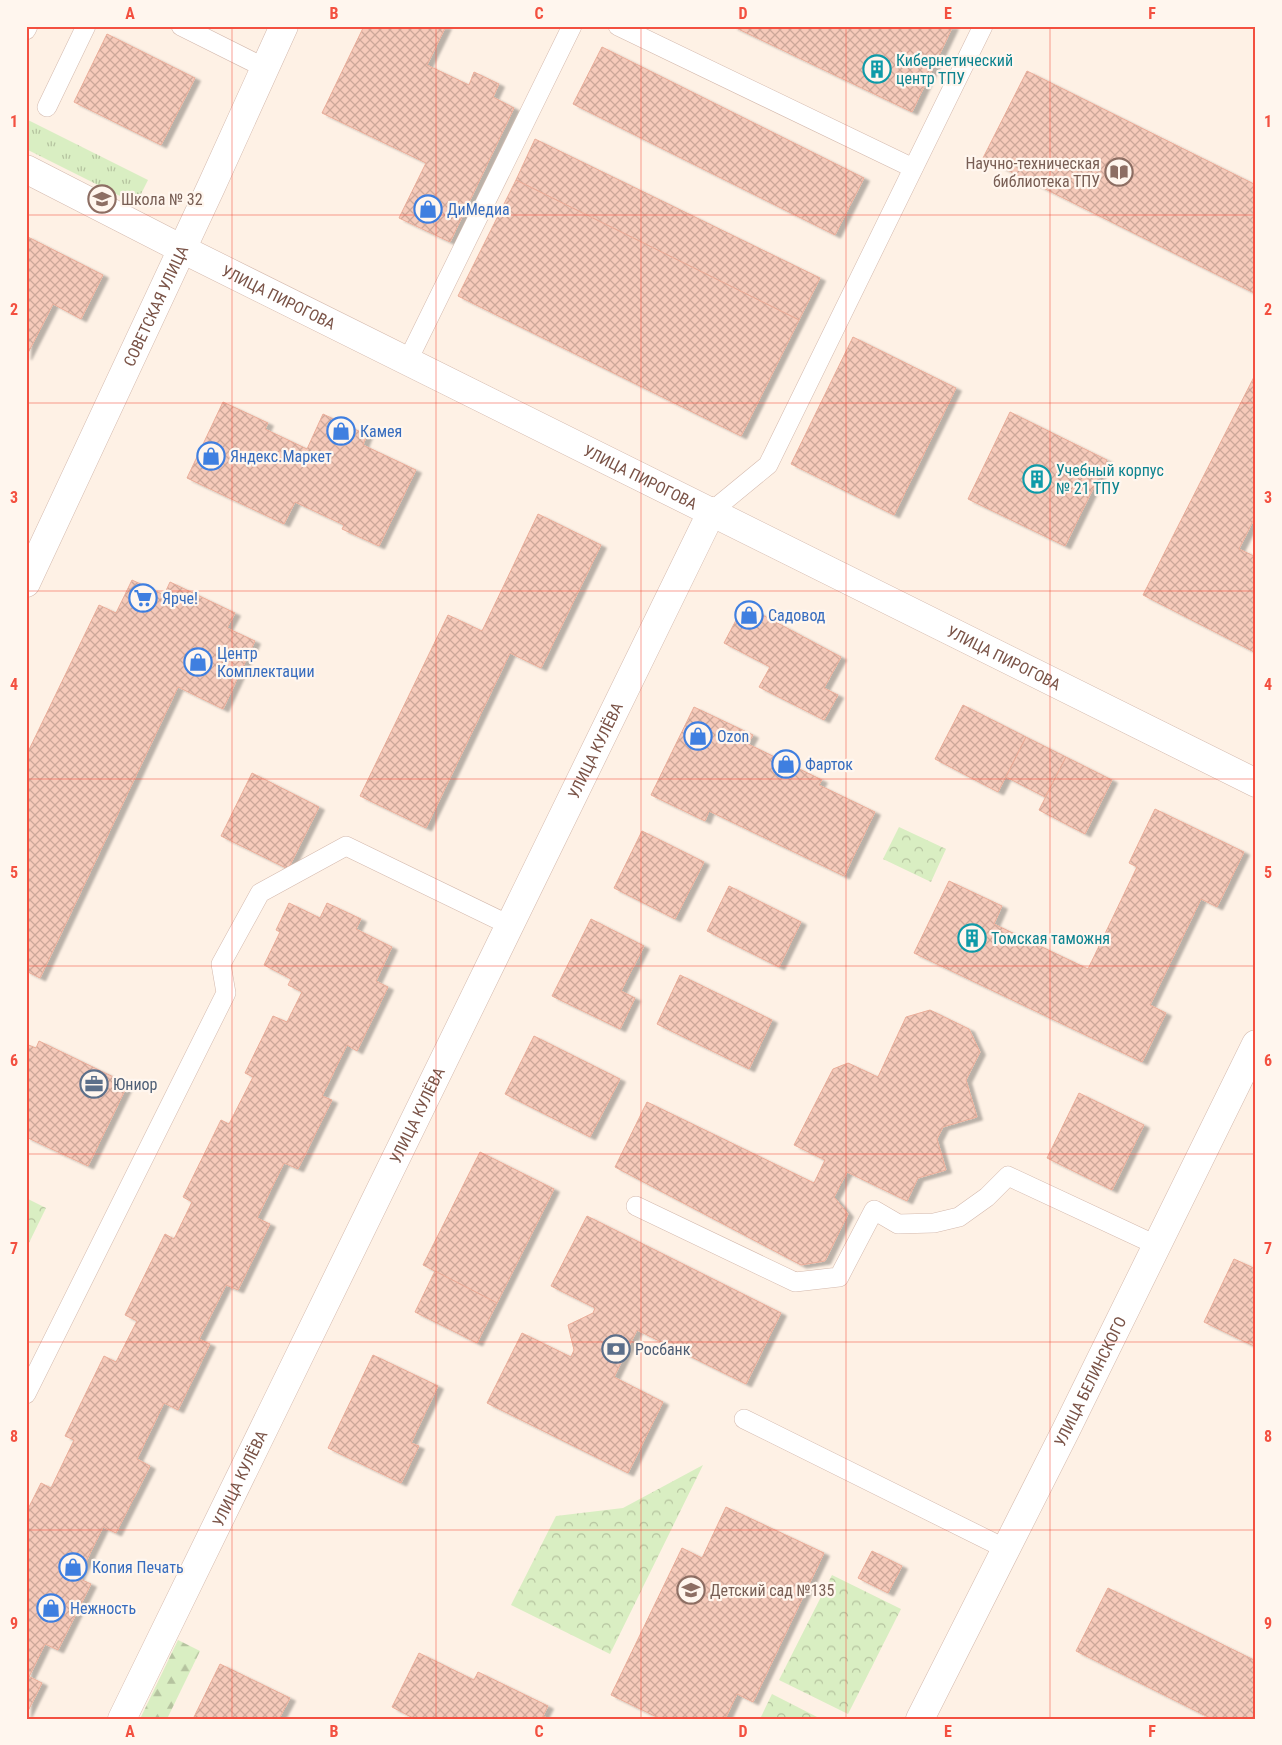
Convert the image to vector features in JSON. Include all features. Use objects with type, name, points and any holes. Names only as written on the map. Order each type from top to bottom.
[{"type":"street","name":"СОВЕТСКАЯ УЛИЦА","points":[[26,583],[284,26]]},
{"type":"street","name":"УЛИЦА ПИРОГОВА","points":[[26,169],[407,362],[712,511],[1256,783]]},
{"type":"street","name":"УЛИЦА КУЛЁВА","points":[[122,1719],[508,925],[712,511]]},
{"type":"street","name":"УЛИЦА БЕЛИНСКОГО","points":[[920,1719],[1256,1044]]},
{"type":"lane","points":[[26,30],[28,26]]},
{"type":"lane","points":[[47,108],[86,26]]},
{"type":"lane","points":[[181,26],[265,68]]},
{"type":"lane","points":[[407,362],[572,26]]},
{"type":"lane","points":[[618,26],[913,168]]},
{"type":"lane","points":[[712,511],[768,466],[983,26]]},
{"type":"lane","points":[[26,1394],[226,994],[222,964],[260,894],[346,846],[508,925]]},
{"type":"lane","points":[[636,1206],[795,1282],[839,1277],[874,1210],[898,1224],[934,1223],[958,1217],[987,1197],[1008,1176],[1156,1246]]},
{"type":"lane","points":[[744,1419],[1006,1549]]},
{"type":"green space","points":[[26,119],[148,180],[136,204],[26,149]]},
{"type":"green space","points":[[899,827],[946,849],[931,882],[883,859]]},
{"type":"green space","points":[[26,1198],[46,1208],[26,1249]]},
{"type":"green space","points":[[703,1465],[610,1654],[511,1605],[556,1516],[623,1508]]},
{"type":"green space","points":[[832,1575],[901,1609],[848,1714],[779,1680]]},
{"type":"green space","points":[[178,1640],[200,1651],[167,1719],[140,1719]]},
{"type":"green space","points":[[772,1694],[821,1719],[760,1719]]},
{"type":"building","points":[[364,26],[446,26],[427,65],[469,85],[474,72],[499,84],[493,97],[514,108],[450,242],[399,218],[426,163],[322,113]]},
{"type":"building","name":"Кибернетический центр ТПУ","points":[[732,26],[953,26],[912,112]]},
{"type":"building","points":[[107,34],[195,78],[161,145],[74,102]]},
{"type":"building","points":[[602,47],[864,178],[835,235],[573,104]]},
{"type":"building","name":"Научно-техническая библиотека ТПУ","points":[[1027,71],[1256,185],[1256,294],[983,158]]},
{"type":"building","points":[[535,139],[820,278],[799,320],[516,180]]},
{"type":"building","points":[[516,180],[799,320],[741,436],[458,296]]},
{"type":"building","points":[[26,236],[103,275],[81,319],[53,304],[26,357]]},
{"type":"building","points":[[853,337],[956,388],[894,515],[791,464]]},
{"type":"building","points":[[1256,373],[1256,515],[1239,549],[1256,557],[1256,653],[1143,595]]},
{"type":"building","points":[[223,402],[268,423],[265,429],[307,449],[323,414],[367,435],[363,445],[416,470],[379,546],[342,529],[344,525],[295,502],[284,524],[187,478]]},
{"type":"building","name":"Учебный корпус № 21 ТПУ","points":[[1010,412],[1107,460],[1065,546],[968,499]]},
{"type":"building","points":[[538,514],[601,545],[541,668],[510,653],[426,828],[360,796],[448,615],[482,631]]},
{"type":"building","points":[[132,580],[164,595],[170,582],[235,613],[227,628],[255,641],[223,709],[178,687],[40,978],[26,971],[26,756],[99,605],[116,613]]},
{"type":"building","points":[[744,605],[841,657],[824,688],[838,695],[824,720],[759,687],[770,667],[724,643]]},
{"type":"building","points":[[963,705],[1026,737],[998,792],[935,759]]},
{"type":"building","points":[[694,707],[753,735],[748,744],[822,780],[819,785],[875,812],[844,876],[709,811],[705,821],[651,795]]},
{"type":"building","points":[[1026,737],[1066,757],[1045,797],[1006,777]]},
{"type":"building","points":[[1066,757],[1112,780],[1085,834],[1039,810]]},
{"type":"building","points":[[252,773],[319,807],[288,869],[221,836]]},
{"type":"building","name":"Томская таможня","points":[[1155,809],[1244,852],[1217,907],[1201,899],[1150,1005],[1166,1013],[1142,1062],[914,953],[949,881],[1002,906],[994,924],[1088,969],[1137,867],[1129,863]]},
{"type":"building","points":[[642,831],[704,862],[675,919],[614,888]]},
{"type":"building","points":[[729,886],[801,922],[779,967],[707,931]]},
{"type":"building","points":[[289,903],[320,918],[327,903],[361,919],[356,929],[392,947],[376,981],[388,987],[357,1051],[347,1045],[322,1096],[332,1100],[298,1169],[284,1163],[257,1218],[270,1224],[238,1290],[226,1285],[199,1339],[210,1344],[178,1410],[164,1403],[137,1459],[150,1466],[116,1533],[103,1527],[78,1578],[91,1584],[58,1650],[45,1644],[29,1677],[26,1675],[26,1529],[29,1523],[26,1521],[26,1513],[41,1483],[51,1488],[74,1440],[65,1436],[104,1356],[116,1362],[137,1321],[125,1315],[165,1234],[174,1239],[192,1202],[183,1197],[221,1120],[229,1124],[253,1077],[245,1073],[273,1016],[287,1022],[302,992],[288,985],[291,979],[264,965],[280,932],[276,930]]},
{"type":"building","points":[[591,919],[644,946],[621,991],[635,998],[620,1029],[552,996]]},
{"type":"building","points":[[680,975],[772,1020],[749,1069],[657,1024]]},
{"type":"building","points":[[930,1010],[969,1029],[980,1052],[966,1080],[977,1117],[943,1127],[937,1139],[946,1170],[918,1178],[907,1201],[847,1172],[834,1197],[848,1214],[825,1261],[801,1265],[615,1167],[647,1102],[814,1183],[825,1160],[794,1145],[833,1069],[848,1063],[878,1077],[906,1017]]},
{"type":"building","points":[[534,1036],[620,1079],[590,1137],[505,1094]]},
{"type":"building","points":[[39,1041],[128,1084],[88,1166],[26,1137],[26,1044],[36,1048]]},
{"type":"building","points":[[1079,1093],[1144,1125],[1112,1190],[1047,1158]]},
{"type":"building","points":[[480,1152],[554,1189],[497,1303],[423,1265]]},
{"type":"building","points":[[587,1216],[781,1313],[746,1384],[637,1330],[614,1377],[663,1402],[628,1473],[487,1403],[522,1333],[571,1357],[574,1350],[568,1325],[593,1313],[595,1308],[551,1286]]},
{"type":"building","points":[[1234,1259],[1256,1269],[1256,1347],[1204,1322]]},
{"type":"building","points":[[435,1271],[497,1303],[477,1343],[415,1312]]},
{"type":"building","points":[[373,1355],[438,1386],[411,1443],[419,1446],[401,1483],[328,1448]]},
{"type":"building","points":[[726,1507],[824,1553],[753,1702],[737,1694],[725,1719],[661,1719],[611,1695],[682,1548],[702,1558]]},
{"type":"building","points":[[872,1551],[902,1566],[888,1593],[858,1578]]},
{"type":"building","points":[[1108,1588],[1256,1661],[1256,1719],[1212,1719],[1076,1651]]},
{"type":"building","points":[[419,1653],[474,1680],[478,1672],[548,1706],[543,1716],[550,1719],[415,1719],[392,1707]]},
{"type":"building","points":[[220,1664],[290,1698],[279,1719],[193,1719]]},
{"type":"building","points":[[26,1675],[42,1683],[26,1715]]},
{"type":"place","name":"Кибернетический центр ТПУ","points":[[877,69]]},
{"type":"place","name":"Научно-техническая библиотека ТПУ","points":[[1119,172]]},
{"type":"place","name":"Школа № 32","points":[[102,199]]},
{"type":"place","name":"ДиМедиа","points":[[428,209]]},
{"type":"place","name":"Камея","points":[[341,431]]},
{"type":"place","name":"Яндекс.Маркет","points":[[211,456]]},
{"type":"place","name":"Учебный корпус № 21 ТПУ","points":[[1037,479]]},
{"type":"place","name":"Ярче!","points":[[143,598]]},
{"type":"place","name":"Садовод","points":[[749,615]]},
{"type":"place","name":"Центр Комплектации","points":[[198,662]]},
{"type":"place","name":"Ozon","points":[[698,736]]},
{"type":"place","name":"Фарток","points":[[786,764]]},
{"type":"place","name":"Томская таможня","points":[[972,938]]},
{"type":"place","name":"Юниор","points":[[94,1084]]},
{"type":"place","name":"Росбанк","points":[[616,1349]]},
{"type":"place","name":"Копия Печать","points":[[73,1567]]},
{"type":"place","name":"Детский сад №135","points":[[691,1590]]},
{"type":"place","name":"Нежность","points":[[51,1608]]}]
